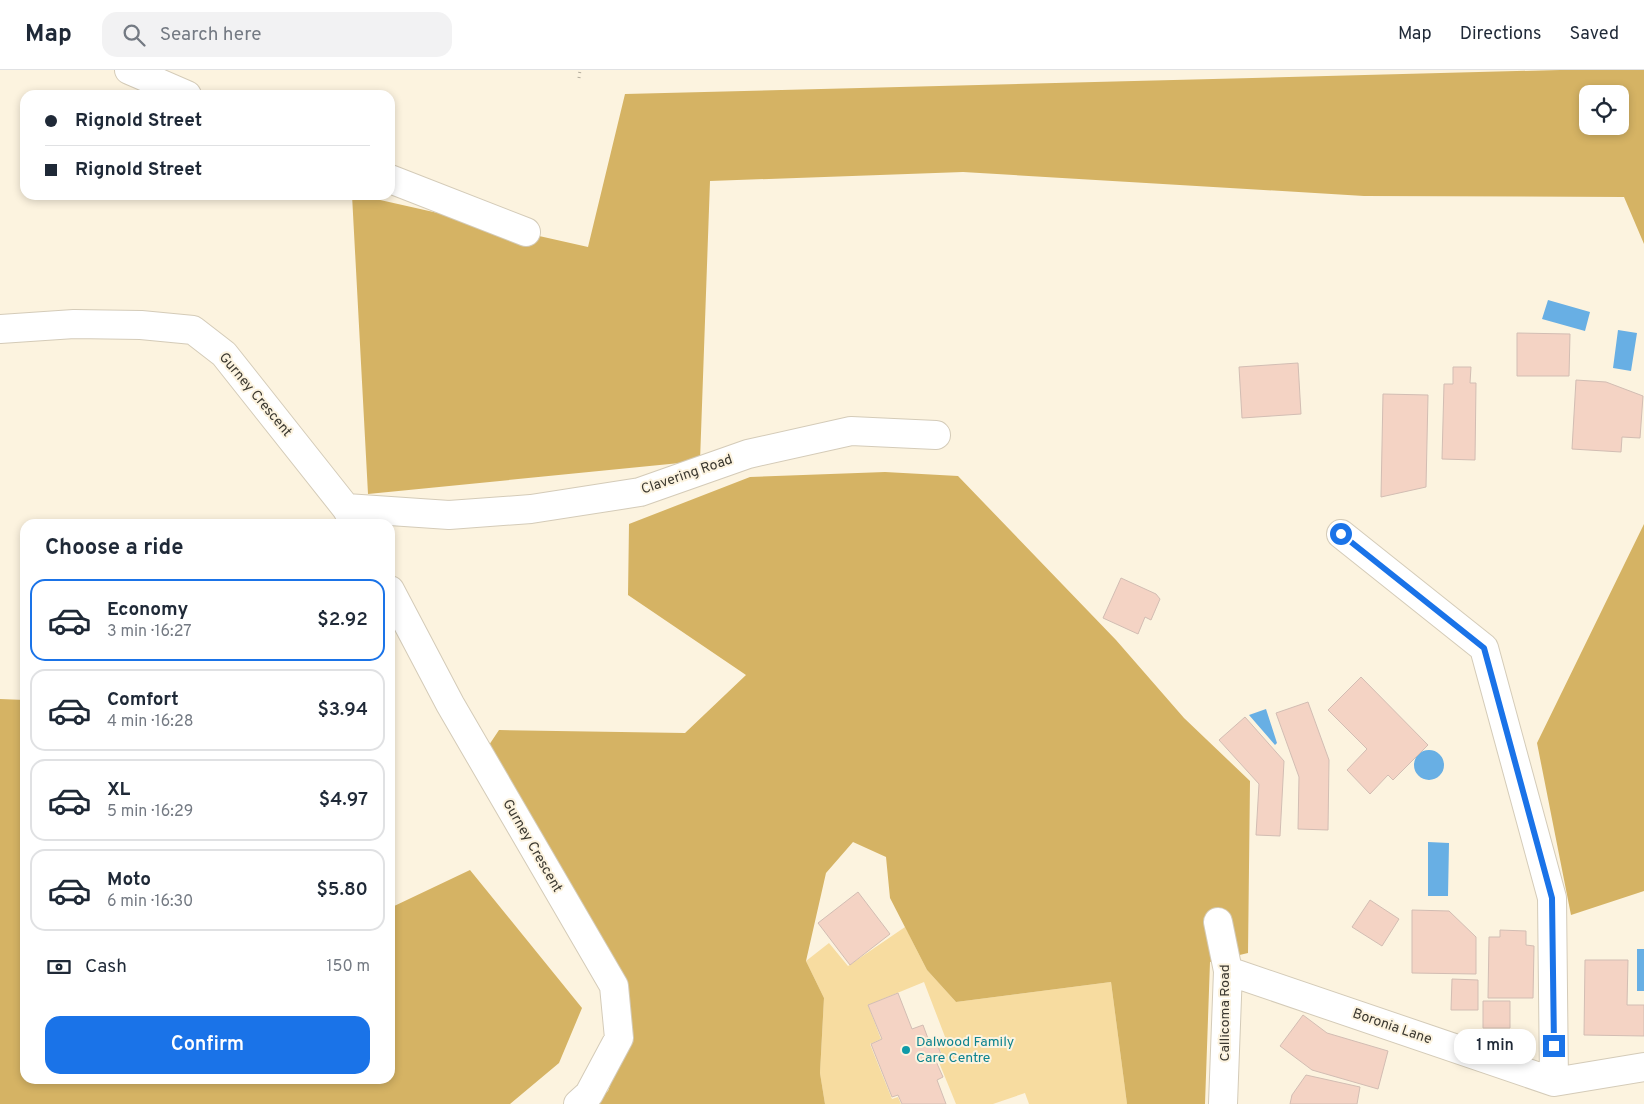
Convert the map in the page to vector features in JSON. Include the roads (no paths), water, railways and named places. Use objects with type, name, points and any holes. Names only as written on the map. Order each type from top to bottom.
[{"type":"street","points":[[129,70],[175,90]]},
{"type":"street","points":[[395,181],[526,232]]},
{"type":"street","name":"Gurney Crescent","points":[[0,329],[74,324],[141,325],[193,330],[224,354],[351,516]]},
{"type":"street","name":"Clavering Road","points":[[351,516],[449,515],[531,509],[640,492],[748,454],[851,431],[936,435]]},
{"type":"street","points":[[1341,534],[1484,648],[1552,898],[1554,1082]]},
{"type":"street","name":"Gurney Crescent","points":[[395,600],[450,704],[614,986],[619,1038],[589,1094],[578,1104]]},
{"type":"street","name":"Callicoma Road","points":[[1218,922],[1228,971],[1223,1104]]},
{"type":"street","name":"Boronia Lane","points":[[1228,971],[1554,1082],[1644,1067]]},
{"type":"water","points":[[1548,300],[1590,312],[1585,331],[1542,319]]},
{"type":"water","points":[[1618,330],[1637,333],[1631,371],[1613,368]]},
{"type":"water","points":[[1266,709],[1277,743],[1275,745],[1249,715]]},
{"type":"water","points":[[1429,750],[1440,754],[1444,765],[1440,776],[1429,780],[1418,776],[1414,765],[1418,754]]},
{"type":"water","points":[[1428,842],[1449,843],[1448,896],[1428,896]]},
{"type":"water","points":[[1637,949],[1644,949],[1644,991],[1637,991]]},
{"type":"place","name":"Dalwood Family Care Centre","points":[[906,1050]]}]
